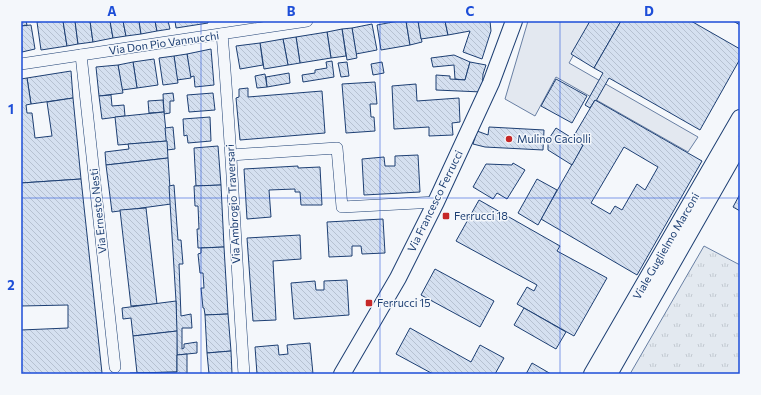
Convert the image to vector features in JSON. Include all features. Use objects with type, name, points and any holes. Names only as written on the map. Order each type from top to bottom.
[{"type":"main road","name":"Via Francesco Ferrucci","points":[[342,374],[398,278],[436,202],[491,83],[514,21]]},
{"type":"main road","name":"Viale Guglielmo Marconi","points":[[592,374],[740,118]]},
{"type":"main road","name":"Viale Guglielmo Marconi","points":[[609,374],[740,144]]},
{"type":"street","name":"Via Don Pio Vannucchi","points":[[21,64],[307,21]]},
{"type":"street","name":"Via Ambrogio Traversari","points":[[222,34],[244,374]]},
{"type":"street","name":"Via Ernesto Nesti","points":[[81,55],[115,367]]},
{"type":"street","points":[[231,155],[337,148],[342,208],[436,202]]},
{"type":"green space","points":[[704,246],[740,265],[740,374],[630,374]]},
{"type":"shaded area","points":[[528,21],[593,21],[569,63],[698,137],[688,152],[556,77],[535,116],[505,99]]},
{"type":"building","points":[[21,21],[26,21],[27,25],[21,26]]},
{"type":"building","points":[[63,21],[67,46],[41,50],[37,22]]},
{"type":"building","points":[[63,21],[75,21],[78,44],[67,46]]},
{"type":"building","points":[[75,21],[90,21],[93,42],[78,44]]},
{"type":"building","points":[[90,21],[110,21],[113,38],[93,42]]},
{"type":"building","points":[[110,21],[123,21],[126,36],[113,38]]},
{"type":"building","points":[[123,21],[139,21],[141,34],[126,36]]},
{"type":"building","points":[[139,21],[155,21],[157,31],[141,34]]},
{"type":"building","points":[[155,21],[168,21],[170,29],[157,31]]},
{"type":"building","points":[[175,21],[208,21],[208,23],[176,28]]},
{"type":"building","points":[[406,21],[410,45],[381,50],[377,25]]},
{"type":"building","points":[[406,21],[418,21],[422,42],[410,45]]},
{"type":"building","points":[[418,21],[445,21],[448,35],[421,39]]},
{"type":"building","points":[[445,21],[490,21],[491,31],[482,59],[463,52],[470,31],[448,35]]},
{"type":"building","points":[[590,21],[621,21],[594,68],[571,54]]},
{"type":"building","points":[[621,21],[691,21],[740,49],[740,59],[700,130],[609,78],[596,101],[595,100],[590,108],[585,105],[603,73],[594,68]]},
{"type":"building","points":[[733,21],[740,21],[740,25]]},
{"type":"building","points":[[372,24],[377,50],[356,54],[352,28]]},
{"type":"building","points":[[31,25],[35,49],[22,52],[21,26]]},
{"type":"building","points":[[352,28],[357,58],[347,60],[342,29]]},
{"type":"building","points":[[342,29],[346,56],[331,58],[327,32]]},
{"type":"building","points":[[327,32],[331,58],[300,63],[296,37]]},
{"type":"building","points":[[296,37],[300,63],[288,65],[283,39]]},
{"type":"building","points":[[283,39],[288,65],[264,69],[260,43]]},
{"type":"building","points":[[260,43],[263,65],[240,69],[236,46]]},
{"type":"building","points":[[211,49],[214,85],[195,87],[194,76],[190,77],[187,54]]},
{"type":"building","points":[[187,54],[191,78],[177,80],[174,56]]},
{"type":"building","points":[[454,55],[470,62],[465,80],[455,79],[454,65],[433,67],[431,58]]},
{"type":"building","points":[[174,56],[178,83],[163,85],[159,58]]},
{"type":"building","points":[[154,59],[158,85],[137,88],[133,62]]},
{"type":"building","points":[[332,61],[334,77],[303,82],[302,75],[315,73],[315,70],[327,68],[326,62]]},
{"type":"building","points":[[133,62],[137,88],[122,90],[118,65]]},
{"type":"building","points":[[347,62],[349,76],[341,77],[338,63]]},
{"type":"building","points":[[382,62],[384,73],[373,75],[371,64]]},
{"type":"building","points":[[470,62],[486,65],[483,74],[482,92],[436,90],[436,75],[450,76],[450,79],[465,80]]},
{"type":"building","points":[[118,65],[123,93],[99,96],[96,67]]},
{"type":"building","points":[[71,71],[73,98],[31,104],[27,78]]},
{"type":"building","points":[[289,73],[290,83],[267,87],[266,77]]},
{"type":"building","points":[[265,74],[267,87],[257,88],[255,76]]},
{"type":"building","points":[[27,78],[31,104],[26,105],[27,113],[32,113],[35,138],[52,136],[47,102],[73,98],[81,179],[21,183],[21,79]]},
{"type":"building","points":[[556,79],[587,96],[572,123],[541,106]]},
{"type":"building","points":[[375,82],[377,104],[370,104],[371,117],[374,117],[375,131],[346,133],[342,84]]},
{"type":"building","points":[[416,84],[417,101],[459,98],[460,122],[452,123],[453,135],[429,136],[429,127],[394,129],[392,86]]},
{"type":"building","points":[[248,88],[248,97],[322,91],[325,133],[240,140],[236,98],[239,97],[239,89]]},
{"type":"building","points":[[173,93],[174,101],[170,101],[170,113],[164,114],[163,94]]},
{"type":"building","points":[[213,93],[215,110],[189,112],[187,95]]},
{"type":"building","points":[[111,95],[112,106],[124,105],[125,116],[102,119],[99,96]]},
{"type":"building","points":[[163,100],[164,112],[149,113],[148,101]]},
{"type":"building","points":[[595,100],[702,161],[637,275],[541,219],[583,145],[572,139]],"holes":[[[624,147],[658,167],[645,190],[637,184],[622,210],[615,206],[610,214],[591,203]]]},
{"type":"building","points":[[164,112],[167,141],[118,145],[115,117]]},
{"type":"building","points":[[210,117],[211,141],[188,143],[187,135],[184,136],[183,119]]},
{"type":"building","points":[[173,127],[175,149],[167,150],[165,128]]},
{"type":"building","name":"Mulino Caciolli","points":[[489,127],[544,130],[543,150],[485,147],[473,144],[477,131],[488,135]]},
{"type":"building","points":[[556,128],[583,145],[572,165],[548,150],[548,140]]},
{"type":"building","points":[[167,141],[168,158],[106,165],[105,152],[129,149],[128,144]]},
{"type":"building","points":[[218,146],[221,185],[196,186],[194,148]]},
{"type":"building","points":[[418,155],[420,192],[364,195],[362,159],[384,157],[385,166],[395,166],[395,156]]},
{"type":"building","points":[[168,158],[171,204],[112,212],[106,165]]},
{"type":"building","points":[[513,163],[525,170],[507,199],[497,193],[493,199],[473,187],[486,164],[512,165]]},
{"type":"building","points":[[298,166],[298,168],[320,167],[322,205],[301,205],[300,192],[295,192],[295,189],[269,190],[271,217],[247,219],[244,169]]},
{"type":"building","points":[[81,179],[102,373],[21,374],[21,330],[68,328],[68,305],[21,306],[21,183]]},
{"type":"building","points":[[537,179],[557,190],[538,225],[518,213]]},
{"type":"building","points":[[174,185],[178,240],[181,240],[183,264],[179,264],[181,316],[191,314],[192,328],[182,328],[182,349],[184,348],[184,344],[197,342],[197,353],[177,355],[176,301],[169,186]]},
{"type":"building","points":[[221,185],[224,247],[198,248],[198,206],[195,206],[194,186]]},
{"type":"building","points":[[740,194],[740,211],[733,207]]},
{"type":"building","points":[[479,200],[560,246],[557,251],[607,278],[574,336],[517,304],[527,287],[534,291],[537,285],[456,241]]},
{"type":"building","points":[[146,208],[157,304],[131,306],[120,210]]},
{"type":"building","points":[[383,219],[385,253],[362,254],[361,246],[352,246],[352,256],[329,257],[327,222]]},
{"type":"building","points":[[300,235],[301,259],[273,261],[276,320],[253,321],[247,238]]},
{"type":"building","points":[[224,247],[228,314],[205,315],[201,288],[204,288],[203,273],[200,273],[198,254],[201,253],[201,248]]},
{"type":"building","points":[[435,269],[494,301],[480,327],[421,295]]},
{"type":"building","points":[[347,280],[349,315],[294,319],[291,283],[315,281],[316,290],[324,290],[324,281]]},
{"type":"building","points":[[176,301],[177,331],[133,336],[131,318],[123,319],[122,308]]},
{"type":"building","points":[[524,308],[566,332],[556,349],[514,325]]},
{"type":"building","points":[[228,314],[231,351],[207,353],[205,315]]},
{"type":"building","points":[[410,328],[471,362],[480,345],[504,358],[495,374],[433,374],[396,354]]},
{"type":"building","points":[[177,331],[177,372],[137,373],[133,336]]},
{"type":"building","points":[[310,343],[313,374],[257,374],[255,347],[278,345],[279,355],[288,354],[287,345]]},
{"type":"building","points":[[231,351],[232,374],[209,374],[207,353]]},
{"type":"building","points":[[187,354],[187,374],[130,374],[177,372],[177,355]]},
{"type":"building","points":[[532,363],[551,374],[526,374]]},
{"type":"place","name":"Mulino Caciolli","points":[[509,139]]},
{"type":"place","name":"Ferrucci 18","points":[[446,216]]},
{"type":"place","name":"Ferrucci 15","points":[[369,303]]}]
